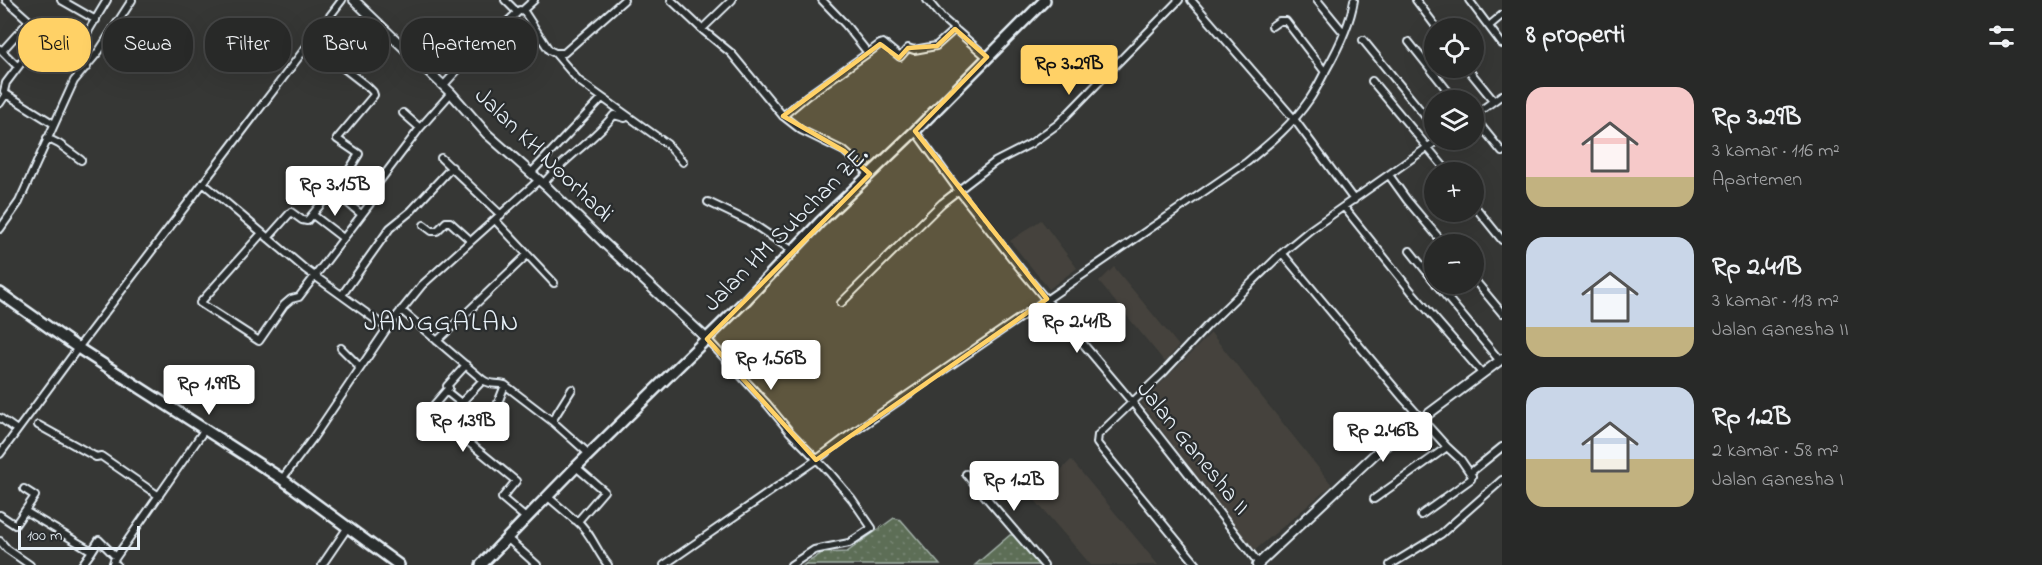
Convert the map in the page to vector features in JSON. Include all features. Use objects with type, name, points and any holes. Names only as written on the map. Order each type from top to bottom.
[{"type":"main road","name":"Jalan HM Subchan ZE.","points":[[481,565],[576,467],[1045,0]]},
{"type":"main road","points":[[0,293],[78,348],[282,479],[399,565]]},
{"type":"street","points":[[6,0],[26,18]]},
{"type":"street","points":[[61,0],[96,20]]},
{"type":"street","points":[[91,28],[107,0]]},
{"type":"street","points":[[91,62],[132,0]]},
{"type":"street","points":[[328,18],[342,0]]},
{"type":"street","name":"Jalan KH Noorhadi","points":[[354,0],[450,93],[487,134],[707,339]]},
{"type":"street","points":[[505,0],[520,11],[546,45],[579,81],[667,144],[683,162]]},
{"type":"street","points":[[443,86],[534,0]]},
{"type":"street","points":[[555,53],[564,53],[569,50],[624,0]]},
{"type":"street","points":[[671,0],[731,53],[783,116],[801,130],[844,151],[870,174]]},
{"type":"street","points":[[702,29],[732,0]]},
{"type":"street","points":[[822,0],[845,24],[868,54]]},
{"type":"street","points":[[927,0],[934,10],[987,57]]},
{"type":"street","points":[[841,303],[932,212],[958,190],[995,162],[1030,144],[1058,124],[1179,0]]},
{"type":"street","points":[[1191,0],[1294,119],[1354,200]]},
{"type":"street","points":[[1317,0],[1344,33]]},
{"type":"street","points":[[664,565],[1247,162],[1282,133],[1309,101],[1344,33],[1354,0]]},
{"type":"street","points":[[1416,0],[1430,18]]},
{"type":"street","points":[[1469,0],[1502,44]]},
{"type":"street","points":[[1489,26],[1502,15]]},
{"type":"street","points":[[1272,26],[1279,21],[1286,21],[1325,72]]},
{"type":"street","points":[[783,116],[880,44],[900,57],[908,48],[914,50],[939,45],[956,29]]},
{"type":"street","points":[[18,32],[1,50],[18,67],[6,83],[4,91],[54,124]]},
{"type":"street","points":[[1363,40],[1424,115]]},
{"type":"street","points":[[1409,42],[1447,90]]},
{"type":"street","points":[[0,454],[303,51]]},
{"type":"street","points":[[0,229],[19,201],[74,81],[82,72]]},
{"type":"street","points":[[268,238],[291,212],[307,221],[349,170],[359,154],[337,139],[374,95],[348,72]]},
{"type":"street","points":[[1475,78],[1493,100]]},
{"type":"street","points":[[1372,81],[1424,142]]},
{"type":"street","points":[[373,190],[450,93]]},
{"type":"street","points":[[0,103],[6,94]]},
{"type":"street","points":[[1484,107],[1502,95]]},
{"type":"street","points":[[531,173],[567,132],[602,98]]},
{"type":"street","points":[[403,113],[420,128]]},
{"type":"street","points":[[282,479],[313,438],[387,328],[422,285],[470,240],[590,142],[614,115],[634,122]]},
{"type":"street","points":[[1484,130],[1502,152]]},
{"type":"street","name":"Jalan Ganesha II","points":[[915,131],[1022,271],[1132,402],[1259,564]]},
{"type":"street","points":[[47,138],[81,160]]},
{"type":"street","points":[[1197,565],[1097,442],[1098,435],[1282,253],[1305,234],[1424,150]]},
{"type":"street","points":[[1430,150],[1440,162]]},
{"type":"street","points":[[441,158],[501,215]]},
{"type":"street","points":[[342,295],[390,228],[411,210],[452,167]]},
{"type":"street","points":[[262,233],[200,303],[259,341],[284,305],[291,299],[299,297],[376,194],[349,170]]},
{"type":"street","points":[[1389,175],[1435,234]]},
{"type":"street","points":[[203,183],[315,276],[387,328]]},
{"type":"street","points":[[344,200],[361,214]]},
{"type":"street","points":[[708,202],[750,222],[793,251]]},
{"type":"street","points":[[1344,207],[1411,291],[1482,373]]},
{"type":"street","points":[[313,215],[343,238]]},
{"type":"street","points":[[1484,218],[1502,240]]},
{"type":"street","points":[[495,220],[554,283]]},
{"type":"street","points":[[424,225],[432,231],[437,231],[446,222],[450,222],[470,240]]},
{"type":"street","points":[[1410,251],[1424,268]]},
{"type":"street","points":[[1282,253],[1470,473],[1471,479],[1421,515]]},
{"type":"street","points":[[437,341],[527,255]]},
{"type":"street","points":[[1484,291],[1502,313]]},
{"type":"street","points":[[1259,564],[1376,453],[1501,360],[1445,294]]},
{"type":"street","points":[[401,310],[483,380],[489,384],[505,386],[552,421],[589,454]]},
{"type":"street","points":[[707,339],[845,490],[872,528],[849,543],[814,550],[791,565]]},
{"type":"street","points":[[341,348],[358,364],[359,371]]},
{"type":"street","points":[[434,405],[466,365]]},
{"type":"street","points":[[461,403],[483,380]]},
{"type":"street","points":[[480,435],[496,411],[505,386]]},
{"type":"street","points":[[552,421],[572,389]]},
{"type":"street","points":[[446,391],[466,407],[450,427],[447,436]]},
{"type":"street","points":[[0,418],[17,430]]},
{"type":"street","points":[[39,425],[96,457],[101,456],[159,496]]},
{"type":"street","points":[[450,427],[516,481],[502,498],[526,519]]},
{"type":"street","points":[[117,565],[113,561],[205,429]]},
{"type":"street","points":[[1374,499],[1447,447]]},
{"type":"street","points":[[1470,473],[1502,447]]},
{"type":"street","points":[[576,467],[604,490],[577,521]]},
{"type":"street","points":[[966,474],[1044,565]]},
{"type":"street","points":[[1390,565],[1441,534],[1502,480]]},
{"type":"street","points":[[0,515],[15,525],[35,496],[24,489]]},
{"type":"street","points":[[548,497],[583,525],[608,565]]},
{"type":"street","points":[[25,511],[92,551]]},
{"type":"street","points":[[322,565],[348,527]]},
{"type":"street","points":[[507,538],[537,565]]},
{"type":"street","points":[[82,565],[99,540],[116,557]]},
{"type":"street","points":[[0,541],[7,549],[30,565]]},
{"type":"street","points":[[671,559],[677,565]]},
{"type":"highlighted area","points":[[955,29],[987,57],[915,131],[1047,299],[816,460],[707,339],[870,174],[844,151],[783,116],[880,44],[899,58],[908,48],[937,46]]},
{"type":"shaded area","points":[[1041,220],[1077,268],[1049,289],[1010,241]]},
{"type":"shaded area","points":[[1114,267],[1179,346],[1165,362],[1099,282]]},
{"type":"shaded area","points":[[1211,333],[1332,485],[1254,551],[1141,403]]},
{"type":"shaded area","points":[[1071,460],[1158,565],[1091,565],[1033,498]]},
{"type":"green space","points":[[894,518],[901,520],[940,565],[804,565],[822,553],[847,552]]},
{"type":"green space","points":[[1010,535],[1014,535],[1039,565],[975,565]]},
{"type":"district","name":"JANGGALAN","points":[[442,323]]}]
